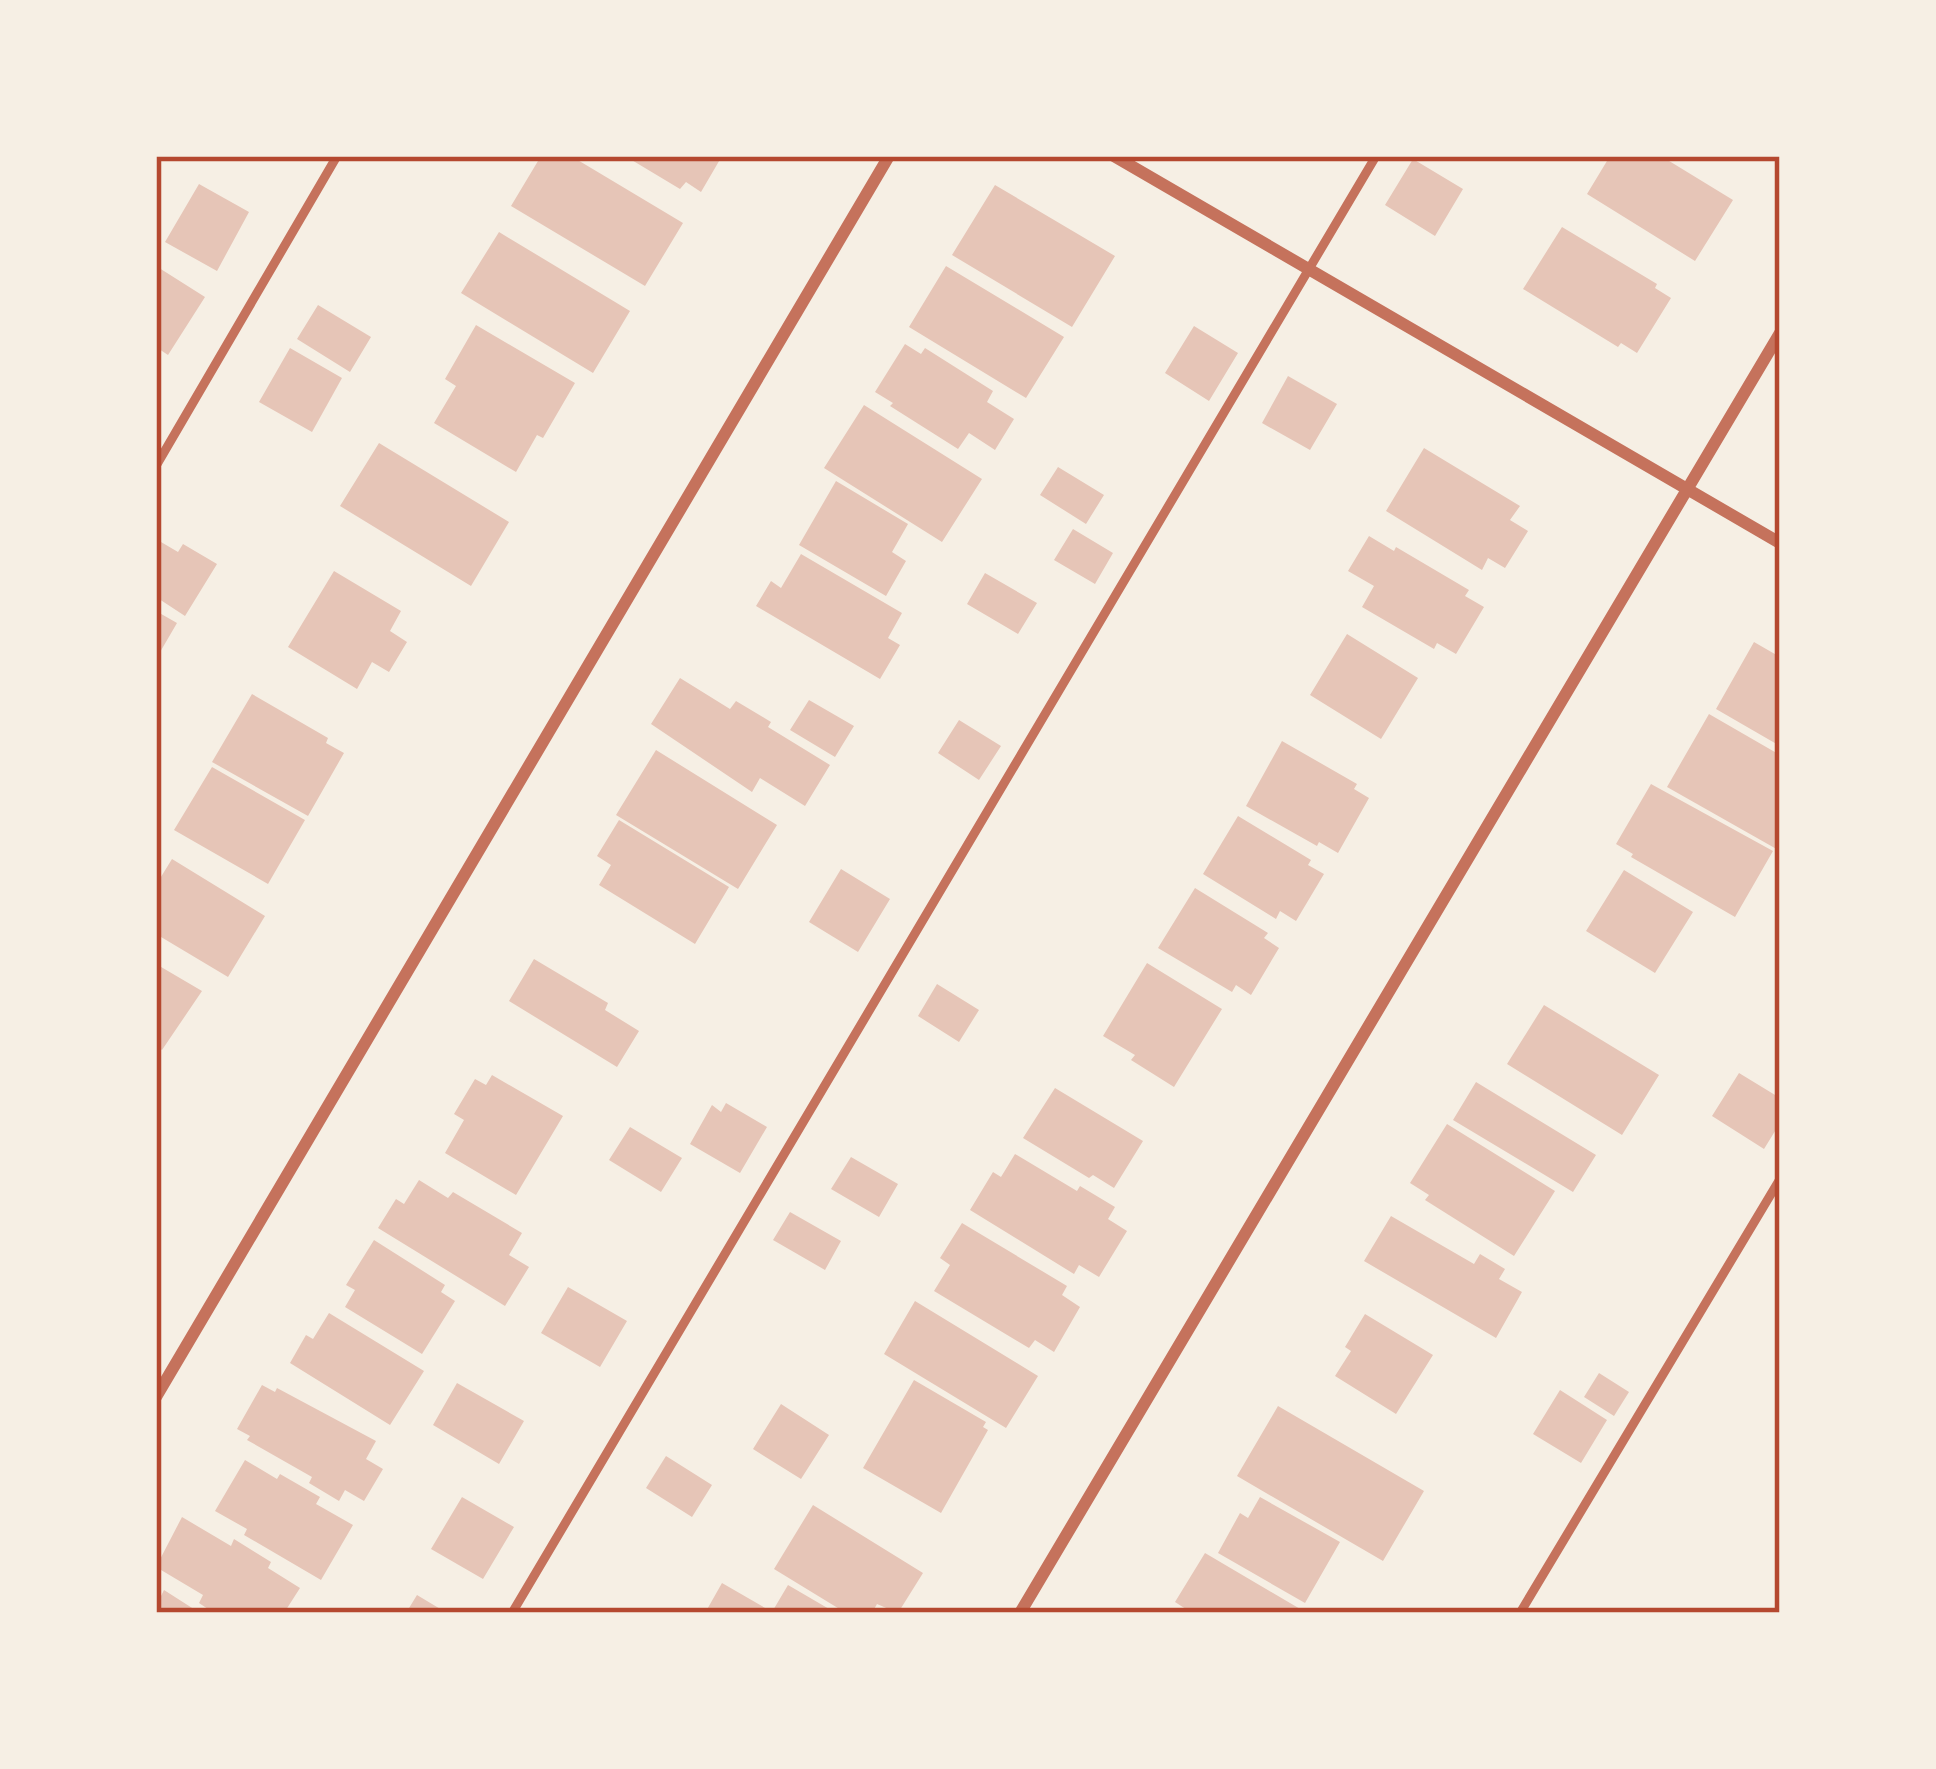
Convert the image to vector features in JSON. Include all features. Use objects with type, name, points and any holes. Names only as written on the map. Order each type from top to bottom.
[{"type":"street","points":[[156,1397],[889,156]]},
{"type":"street","points":[[1114,156],[1780,543]]},
{"type":"street","points":[[1021,1613],[1780,333]]},
{"type":"lane","points":[[156,466],[338,156]]},
{"type":"lane","points":[[512,1613],[1376,156]]},
{"type":"lane","points":[[1520,1613],[1780,1179]]},
{"type":"building","points":[[541,156],[571,156],[683,223],[645,286],[511,206]]},
{"type":"building","points":[[625,156],[722,156],[701,192],[686,182],[680,189]]},
{"type":"building","points":[[1610,156],[1661,156],[1733,200],[1695,261],[1587,194]]},
{"type":"building","points":[[1413,159],[1463,189],[1435,236],[1385,205]]},
{"type":"building","points":[[199,184],[249,212],[217,271],[165,242]]},
{"type":"building","points":[[995,185],[1115,256],[1072,327],[952,255]]},
{"type":"building","points":[[1562,227],[1657,284],[1655,288],[1671,298],[1637,353],[1621,343],[1618,347],[1523,289]]},
{"type":"building","points":[[499,232],[630,311],[593,373],[461,293]]},
{"type":"building","points":[[156,266],[205,297],[168,355],[156,347]]},
{"type":"building","points":[[946,266],[1064,337],[1026,398],[909,327]]},
{"type":"building","points":[[318,305],[371,337],[350,372],[297,339]]},
{"type":"building","points":[[476,325],[575,383],[543,438],[537,435],[516,472],[434,423],[456,386],[445,379]]},
{"type":"building","points":[[1194,326],[1238,353],[1209,401],[1165,373]]},
{"type":"building","points":[[905,344],[921,354],[925,348],[993,391],[987,402],[1014,419],[995,450],[969,433],[958,449],[875,392]]},
{"type":"building","points":[[290,348],[342,378],[312,432],[259,402]]},
{"type":"building","points":[[1288,376],[1337,404],[1310,450],[1262,423]]},
{"type":"building","points":[[864,405],[982,479],[942,542],[824,468]]},
{"type":"building","points":[[379,443],[509,522],[471,586],[340,506]]},
{"type":"building","points":[[1424,448],[1520,506],[1510,520],[1528,531],[1505,568],[1488,558],[1482,570],[1386,511]]},
{"type":"building","points":[[1058,467],[1104,495],[1086,524],[1040,495]]},
{"type":"building","points":[[836,481],[908,524],[892,552],[906,561],[886,596],[799,545]]},
{"type":"building","points":[[1073,529],[1113,553],[1095,584],[1054,560]]},
{"type":"building","points":[[1369,536],[1469,590],[1465,596],[1484,607],[1456,654],[1437,643],[1434,649],[1362,607],[1374,586],[1348,571]]},
{"type":"building","points":[[161,542],[178,552],[183,544],[217,564],[185,616],[156,597],[156,551]]},
{"type":"building","points":[[801,554],[902,613],[888,638],[900,645],[880,679],[756,606],[771,581],[781,588]]},
{"type":"building","points":[[334,571],[401,611],[390,631],[407,642],[389,672],[372,662],[357,689],[288,647]]},
{"type":"building","points":[[985,573],[1037,603],[1018,634],[967,604]]},
{"type":"building","points":[[156,611],[177,623],[156,659]]},
{"type":"building","points":[[1347,634],[1418,678],[1381,739],[1310,695]]},
{"type":"building","points":[[1754,642],[1780,657],[1780,746],[1716,709]]},
{"type":"building","points":[[680,678],[730,709],[736,701],[830,765],[805,806],[760,778],[752,792],[651,724]]},
{"type":"building","points":[[252,694],[328,738],[326,743],[344,753],[308,816],[212,762]]},
{"type":"building","points":[[809,700],[854,726],[835,757],[790,730]]},
{"type":"building","points":[[1709,714],[1780,755],[1780,851],[1667,787]]},
{"type":"building","points":[[959,720],[1001,746],[979,780],[938,753]]},
{"type":"building","points":[[1282,741],[1357,784],[1354,789],[1369,798],[1338,853],[1246,806]]},
{"type":"building","points":[[656,750],[777,825],[738,889],[616,815]]},
{"type":"building","points":[[212,767],[305,820],[268,884],[174,830]]},
{"type":"building","points":[[1651,784],[1773,851],[1735,917],[1616,844]]},
{"type":"building","points":[[1238,816],[1311,860],[1308,865],[1324,874],[1296,921],[1280,911],[1276,919],[1203,874]]},
{"type":"building","points":[[619,820],[729,887],[695,944],[599,885],[611,865],[597,856]]},
{"type":"building","points":[[172,859],[265,916],[228,977],[156,934],[156,885]]},
{"type":"building","points":[[841,869],[890,899],[858,952],[809,922]]},
{"type":"building","points":[[1624,870],[1693,912],[1655,973],[1586,931]]},
{"type":"building","points":[[1195,888],[1268,933],[1264,938],[1279,948],[1251,995],[1236,985],[1232,992],[1158,948]]},
{"type":"building","points":[[534,959],[608,1003],[605,1010],[639,1031],[617,1067],[509,1001]]},
{"type":"building","points":[[1147,963],[1222,1009],[1174,1087],[1103,1036]]},
{"type":"building","points":[[156,964],[202,991],[162,1050],[156,1046]]},
{"type":"building","points":[[937,984],[979,1010],[959,1042],[918,1016]]},
{"type":"building","points":[[1544,1005],[1659,1075],[1622,1135],[1507,1064]]},
{"type":"building","points":[[1739,1073],[1780,1098],[1780,1123],[1764,1149],[1712,1116]]},
{"type":"building","points":[[492,1075],[563,1116],[516,1195],[445,1153],[464,1120],[454,1114],[475,1079],[486,1085]]},
{"type":"building","points":[[1476,1082],[1596,1155],[1573,1192],[1453,1120]]},
{"type":"building","points":[[1055,1088],[1143,1141],[1114,1188],[1023,1138]]},
{"type":"building","points":[[726,1103],[767,1127],[740,1173],[690,1144],[712,1105],[721,1112]]},
{"type":"building","points":[[1447,1124],[1555,1191],[1514,1256],[1425,1200],[1429,1195],[1410,1183]]},
{"type":"building","points":[[630,1127],[682,1158],[661,1192],[609,1160]]},
{"type":"building","points":[[1015,1154],[1077,1191],[1080,1186],[1115,1207],[1108,1219],[1127,1231],[1099,1277],[1079,1265],[1074,1274],[970,1210],[993,1172],[1001,1177]]},
{"type":"building","points":[[851,1157],[898,1184],[879,1217],[831,1189]]},
{"type":"building","points":[[419,1180],[448,1198],[453,1192],[522,1233],[509,1255],[529,1267],[505,1306],[378,1228],[396,1199],[404,1204]]},
{"type":"building","points":[[790,1212],[841,1241],[825,1270],[773,1240]]},
{"type":"building","points":[[1391,1216],[1474,1264],[1480,1254],[1505,1269],[1499,1279],[1522,1292],[1496,1338],[1364,1261]]},
{"type":"building","points":[[962,1223],[1067,1286],[1062,1295],[1080,1307],[1054,1352],[1035,1340],[1029,1348],[934,1291],[950,1265],[940,1258]]},
{"type":"building","points":[[374,1240],[445,1285],[441,1292],[455,1301],[422,1354],[345,1307],[355,1290],[346,1285]]},
{"type":"building","points":[[568,1287],[627,1321],[600,1367],[541,1333]]},
{"type":"building","points":[[915,1301],[1038,1376],[1006,1428],[884,1354]]},
{"type":"building","points":[[329,1313],[424,1371],[390,1425],[290,1363],[306,1335],[313,1339]]},
{"type":"building","points":[[1365,1314],[1433,1355],[1396,1414],[1335,1376],[1351,1351],[1345,1347]]},
{"type":"building","points":[[1599,1373],[1629,1392],[1614,1416],[1584,1397]]},
{"type":"building","points":[[914,1380],[986,1422],[983,1427],[988,1430],[941,1513],[863,1468]]},
{"type":"building","points":[[457,1383],[524,1421],[499,1464],[433,1425]]},
{"type":"building","points":[[262,1385],[275,1392],[277,1388],[376,1441],[366,1459],[383,1469],[364,1501],[345,1490],[339,1501],[309,1483],[312,1477],[247,1440],[250,1436],[237,1429]]},
{"type":"building","points":[[1560,1390],[1607,1420],[1581,1463],[1533,1434]]},
{"type":"building","points":[[781,1404],[829,1435],[801,1479],[753,1449]]},
{"type":"building","points":[[1278,1406],[1424,1491],[1383,1561],[1237,1476]]},
{"type":"building","points":[[666,1456],[712,1485],[692,1517],[646,1488]]},
{"type":"building","points":[[245,1460],[320,1497],[316,1504],[353,1525],[321,1580],[244,1535],[247,1529],[215,1511]]},
{"type":"building","points":[[462,1497],[514,1527],[483,1579],[431,1549]]},
{"type":"building","points":[[1260,1497],[1340,1542],[1305,1603],[1218,1553],[1240,1513],[1248,1518]]},
{"type":"building","points":[[813,1505],[923,1573],[898,1613],[877,1604],[872,1613],[846,1613],[774,1569]]},
{"type":"building","points":[[182,1517],[231,1546],[234,1539],[300,1588],[284,1613],[214,1613],[199,1603],[203,1595],[156,1567]]},
{"type":"building","points":[[1205,1553],[1307,1613],[1192,1613],[1175,1602]]},
{"type":"building","points":[[722,1583],[772,1612],[788,1585],[836,1613],[705,1613]]},
{"type":"building","points":[[164,1590],[200,1613],[156,1613],[156,1592],[161,1596]]},
{"type":"building","points":[[417,1595],[447,1613],[406,1613]]}]
